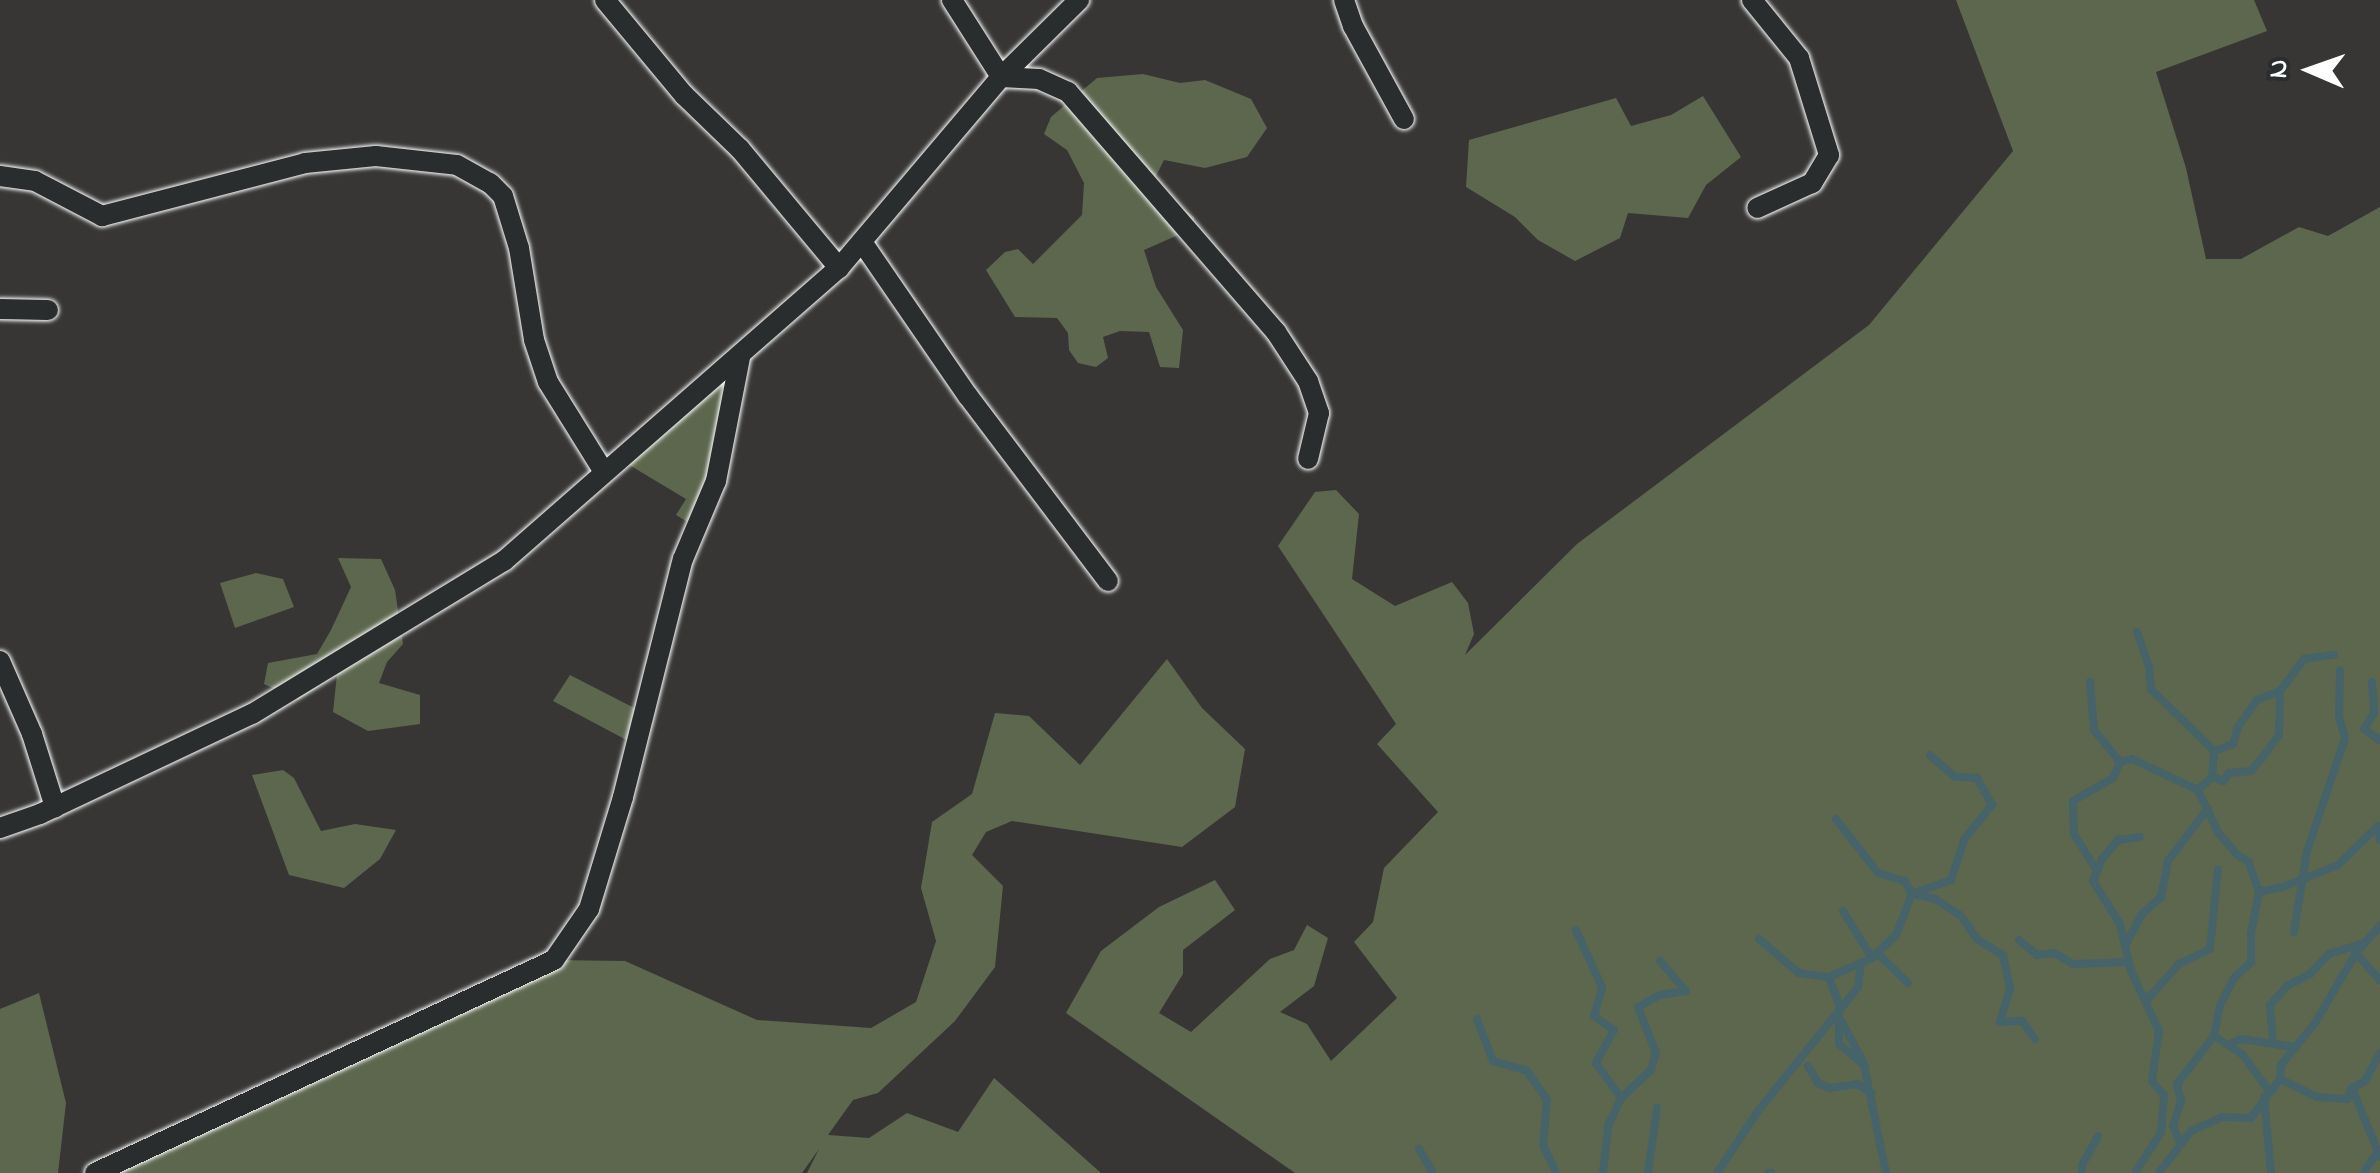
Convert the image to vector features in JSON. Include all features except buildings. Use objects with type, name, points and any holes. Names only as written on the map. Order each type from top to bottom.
[{"type":"street","points":[[605,0],[684,95],[740,149],[840,268]]},
{"type":"street","points":[[952,0],[1002,78]]},
{"type":"street","points":[[0,828],[56,807],[252,714],[504,561],[840,268],[1002,78],[1079,0]]},
{"type":"street","points":[[1344,0],[1353,26],[1404,119]]},
{"type":"street","points":[[1752,0],[1799,58],[1830,155],[1812,183],[1757,208]]},
{"type":"street","points":[[1002,78],[1039,79],[1068,92],[1255,306],[1308,381],[1318,412],[1308,459]]},
{"type":"street","points":[[0,176],[35,181],[102,216],[305,163],[376,156],[457,165],[490,183],[502,196],[519,248],[534,340],[548,382],[604,472]]},
{"type":"street","points":[[862,242],[968,396],[1108,581]]},
{"type":"street","points":[[0,309],[48,310]]},
{"type":"street","points":[[95,1173],[554,960],[589,908],[683,559],[716,482],[740,358]]},
{"type":"street","points":[[0,662],[32,734],[56,807]]},
{"type":"green space","points":[[1956,0],[2254,0],[2267,31],[2156,72],[2186,168],[2206,259],[2241,259],[2299,227],[2328,236],[2380,207],[2380,1173],[1295,1173],[1066,1013],[1101,951],[1159,907],[1215,880],[1235,910],[1183,950],[1183,974],[1159,1013],[1191,1032],[1270,959],[1294,950],[1307,925],[1328,938],[1314,986],[1280,1012],[1307,1024],[1331,1061],[1397,998],[1354,942],[1373,922],[1384,868],[1438,812],[1377,744],[1396,724],[1278,546],[1315,492],[1336,490],[1359,514],[1352,579],[1395,606],[1452,582],[1468,603],[1474,634],[1465,655],[1577,544],[1869,325],[2013,151]]},
{"type":"green space","points":[[1143,74],[1180,83],[1205,80],[1251,99],[1267,128],[1247,157],[1205,168],[1164,160],[1151,186],[1194,217],[1194,228],[1144,250],[1156,287],[1183,330],[1179,368],[1160,367],[1149,332],[1120,331],[1103,337],[1108,358],[1096,367],[1078,363],[1069,350],[1068,333],[1057,318],[1015,317],[986,270],[1005,252],[1018,249],[1033,264],[1082,215],[1084,183],[1067,150],[1044,134],[1051,117],[1097,78]]},
{"type":"green space","points":[[1703,96],[1741,157],[1706,185],[1688,218],[1628,213],[1620,238],[1575,261],[1538,240],[1515,217],[1466,187],[1469,140],[1616,98],[1631,126],[1671,115]]},
{"type":"green space","points":[[723,382],[716,481],[696,527],[676,515],[686,499],[626,463]]},
{"type":"green space","points":[[338,558],[381,559],[395,590],[403,644],[387,662],[379,683],[420,695],[420,724],[368,731],[333,712],[337,674],[298,700],[264,684],[268,663],[317,654],[351,587]]},
{"type":"green space","points":[[256,573],[283,579],[294,607],[235,628],[220,583]]},
{"type":"green space","points":[[1167,659],[1202,708],[1245,749],[1235,807],[1182,847],[1012,821],[986,832],[972,855],[1003,886],[995,967],[955,1021],[878,1093],[853,1100],[828,1135],[869,1138],[907,1113],[958,1132],[994,1078],[1101,1173],[807,1173],[819,1149],[802,1173],[95,1173],[554,960],[625,961],[757,1020],[871,1028],[916,1002],[936,941],[921,888],[932,822],[972,794],[995,713],[1029,716],[1080,765]]},
{"type":"green space","points":[[570,675],[644,713],[636,745],[553,701]]},
{"type":"green space","points":[[283,770],[294,778],[321,831],[355,824],[396,830],[380,859],[344,888],[289,875],[252,775]]},
{"type":"green space","points":[[39,993],[66,1103],[58,1173],[0,1173],[0,1009]]},
{"type":"waterway","points":[[2137,632],[2149,666],[2151,689],[2214,751],[2212,777],[2198,790],[2218,832],[2237,855],[2248,861],[2259,892]]},
{"type":"waterway","points":[[2214,751],[2233,744],[2238,727],[2257,700],[2280,691],[2304,659],[2334,655]]},
{"type":"waterway","points":[[2294,932],[2307,851],[2345,739],[2339,717],[2340,670]]},
{"type":"waterway","points":[[2090,682],[2094,730],[2120,762]]},
{"type":"waterway","points":[[2372,682],[2374,713],[2364,729],[2380,740]]},
{"type":"waterway","points":[[2212,777],[2223,781],[2229,773],[2251,771],[2262,758],[2279,735],[2280,691]]},
{"type":"waterway","points":[[1829,977],[1872,958],[1896,935],[1912,894],[1951,880],[1965,838],[1992,805],[1977,778],[1955,777],[1930,755]]},
{"type":"waterway","points":[[2120,762],[2132,759],[2198,790]]},
{"type":"waterway","points":[[2097,871],[2074,834],[2073,801],[2113,778],[2120,762]]},
{"type":"waterway","points":[[2125,946],[2142,914],[2161,897],[2168,861],[2208,808]]},
{"type":"waterway","points":[[1836,819],[1878,873],[1905,881],[1912,894],[1935,899],[1961,916],[1977,939],[2003,955],[2010,989],[2000,1022],[2022,1021],[2035,1039]]},
{"type":"waterway","points":[[2180,1143],[2173,1126],[2181,1101],[2177,1084],[2214,1036],[2220,1005],[2235,977],[2251,962],[2251,933],[2259,892],[2283,887],[2338,865],[2378,826],[2380,840]]},
{"type":"waterway","points":[[2135,1173],[2161,1132],[2164,1095],[2152,1081],[2159,1031],[2131,971],[2120,924],[2093,881],[2102,859],[2118,840],[2140,837]]},
{"type":"waterway","points":[[2146,1001],[2179,964],[2210,949],[2218,869]]},
{"type":"waterway","points":[[1843,911],[1872,958]]},
{"type":"waterway","points":[[2280,1079],[2281,1065],[2315,1023],[2356,953],[2380,925]]},
{"type":"waterway","points":[[1576,930],[1602,987],[1594,1016],[1614,1030],[1596,1063],[1621,1098],[1608,1126],[1603,1173]]},
{"type":"waterway","points":[[1759,939],[1799,973],[1829,977],[1839,1005],[1839,1044],[1864,1065],[1886,1173]]},
{"type":"waterway","points":[[2019,940],[2037,955],[2054,953],[2073,964],[2129,962]]},
{"type":"waterway","points":[[2273,1041],[2270,1005],[2287,986],[2311,973],[2329,954],[2364,943]]},
{"type":"waterway","points":[[1877,953],[1908,983]]},
{"type":"waterway","points":[[2356,953],[2380,981]]},
{"type":"waterway","points":[[1621,1098],[1651,1070],[1656,1053],[1638,1007],[1660,995],[1686,991],[1660,961]]},
{"type":"waterway","points":[[1717,1173],[1758,1111],[1858,987],[1861,962]]},
{"type":"waterway","points":[[1839,1017],[1863,1061]]},
{"type":"waterway","points":[[1477,1019],[1493,1061],[1527,1071],[1547,1100],[1543,1145],[1556,1173]]},
{"type":"waterway","points":[[2214,1036],[2242,1054],[2269,1091]]},
{"type":"waterway","points":[[2228,1045],[2241,1039],[2294,1047]]},
{"type":"waterway","points":[[2159,1173],[2191,1131],[2222,1117],[2251,1118],[2280,1079],[2317,1097],[2347,1099],[2352,1088],[2365,1081],[2380,1053]]},
{"type":"waterway","points":[[1808,1066],[1818,1083],[1829,1088],[1857,1084],[1872,1093]]},
{"type":"waterway","points":[[2352,1088],[2380,1157]]},
{"type":"waterway","points":[[2264,1097],[2271,1173]]},
{"type":"waterway","points":[[1648,1173],[1657,1108]]},
{"type":"waterway","points":[[2082,1173],[2082,1165],[2098,1136]]},
{"type":"waterway","points":[[1419,1149],[1433,1173]]},
{"type":"waterway","points":[[2364,1173],[2377,1151]]}]
